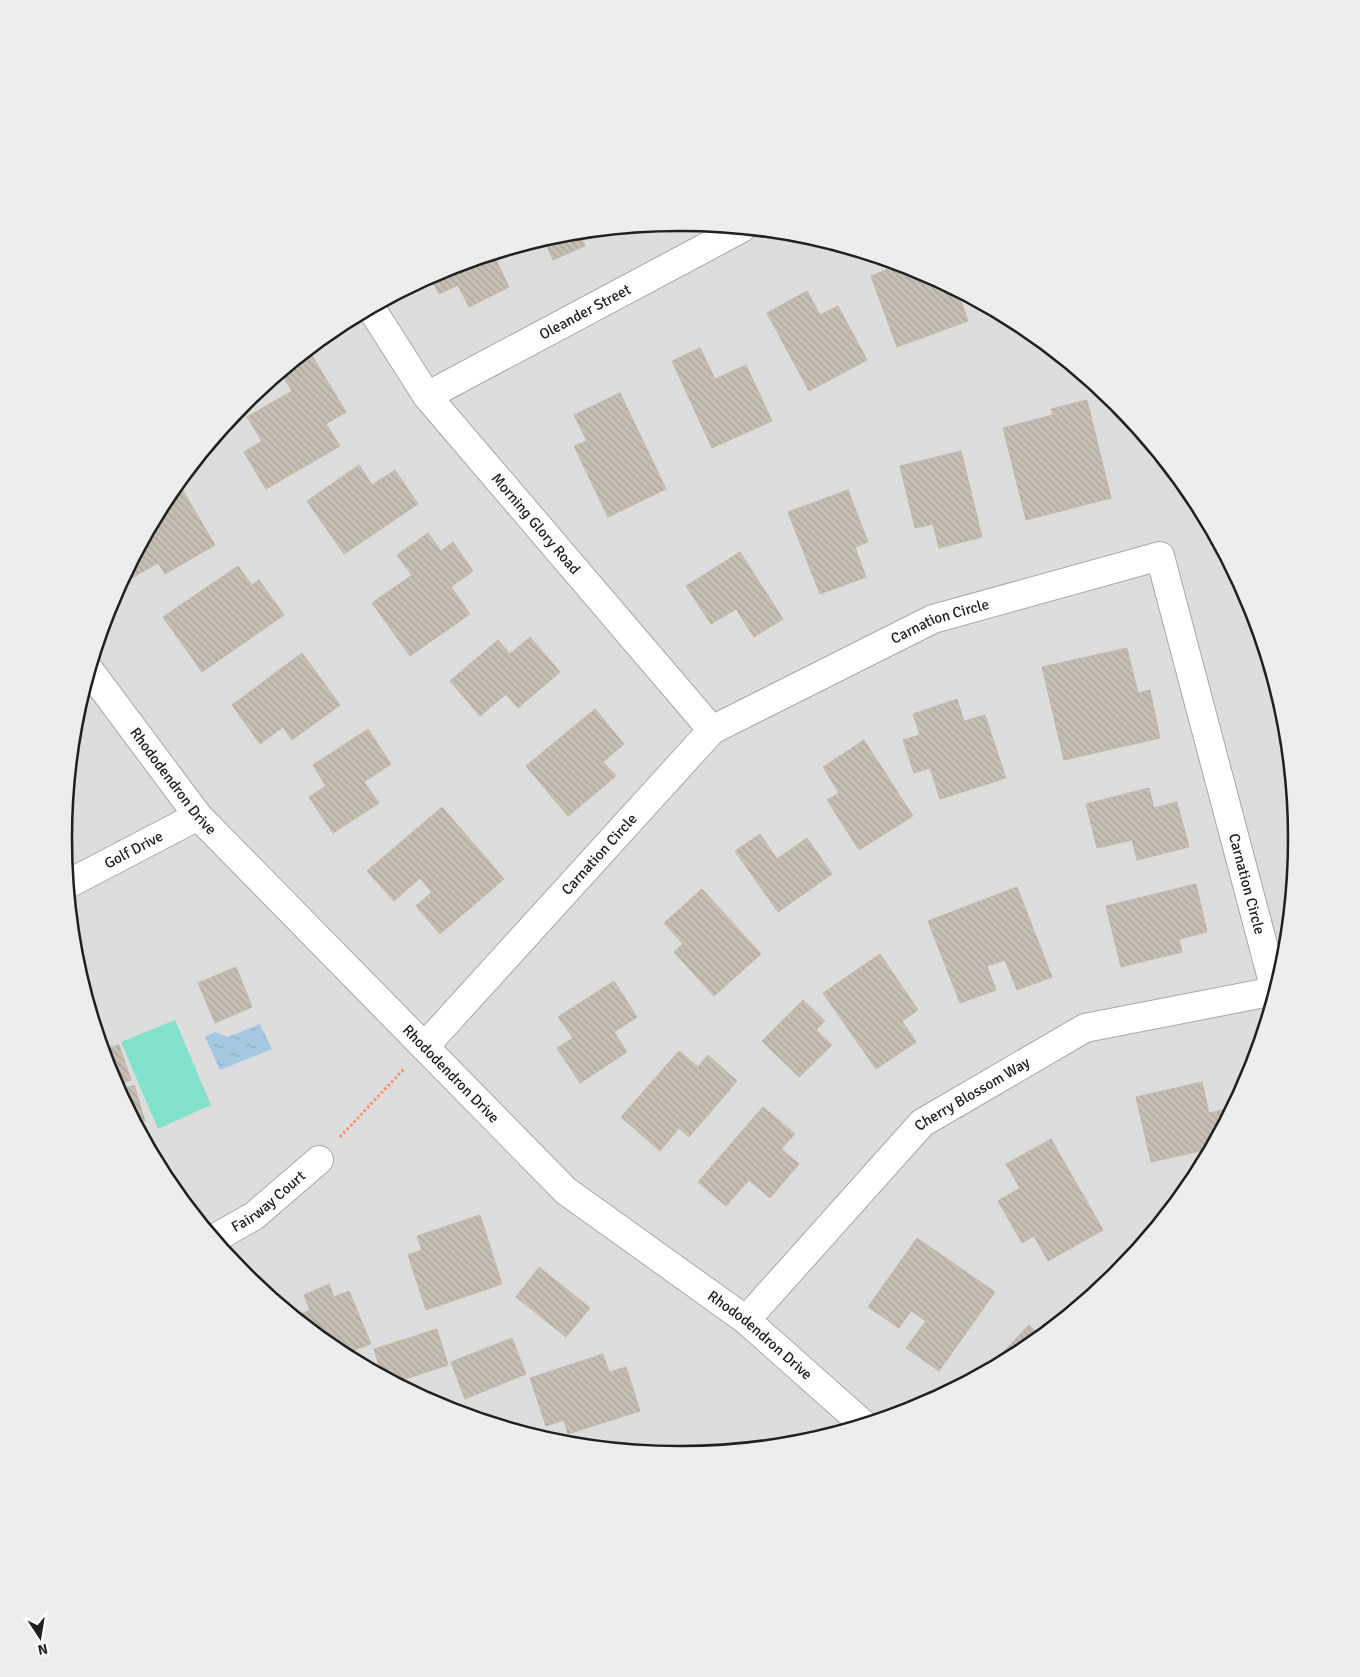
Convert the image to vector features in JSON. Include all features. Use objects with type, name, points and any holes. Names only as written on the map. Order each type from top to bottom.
[{"type":"street","name":"Oleander Street","points":[[427,396],[732,233]]},
{"type":"street","name":"Morning Glory Road","points":[[374,313],[427,396],[712,730]]},
{"type":"street","name":"Carnation Circle","points":[[424,1046],[712,730],[933,619],[1160,556],[1271,977]]},
{"type":"street","name":"Rhododendron Drive","points":[[94,677],[198,816],[566,1191],[746,1320],[857,1419]]},
{"type":"street","name":"Golf Drive","points":[[74,881],[198,816]]},
{"type":"street","name":"Cherry Blossom Way","points":[[746,1320],[922,1123],[1085,1028],[1268,991]]},
{"type":"street","name":"Fairway Court","points":[[220,1235],[254,1216],[319,1160]]},
{"type":"path","points":[[319,1160],[424,1046]]},
{"type":"shaded area","points":[[640,232],[720,232],[759,236],[799,243],[875,263],[912,277],[984,312],[1018,333],[1081,382],[1137,438],[1162,469],[1185,501],[1225,570],[1255,643],[1267,681],[1276,720],[1286,799],[1288,838],[1282,918],[1267,996],[1255,1034],[1225,1107],[1206,1142],[1185,1176],[1137,1239],[1081,1295],[1050,1320],[1018,1344],[984,1365],[949,1383],[875,1414],[837,1425],[759,1441],[720,1445],[640,1445],[601,1441],[561,1434],[485,1414],[411,1383],[376,1365],[342,1344],[279,1295],[250,1268],[223,1239],[175,1176],[135,1107],[119,1071],[93,996],[84,957],[78,918],[72,838],[78,759],[84,720],[93,681],[119,606],[135,570],[175,501],[223,438],[250,409],[279,382],[342,333],[376,312],[448,277],[485,263],[561,243]]},
{"type":"green space","points":[[175,1020],[211,1105],[158,1129],[121,1042]]},
{"type":"water","points":[[260,1024],[272,1049],[220,1070],[205,1037],[215,1032],[228,1037]]},
{"type":"building","points":[[582,239],[585,246],[553,260],[547,246]]},
{"type":"building","points":[[496,260],[509,287],[469,307],[458,285],[439,294],[434,284]]},
{"type":"building","points":[[889,268],[949,294],[960,300],[968,321],[897,347],[871,276]]},
{"type":"building","points":[[807,291],[820,315],[838,306],[867,360],[809,391],[767,313]]},
{"type":"building","points":[[700,348],[715,379],[746,365],[772,421],[712,448],[672,361]]},
{"type":"building","points":[[312,356],[346,412],[326,424],[340,446],[266,489],[244,452],[262,441],[247,417],[292,391],[284,378]]},
{"type":"building","points":[[620,393],[666,489],[608,517],[574,446],[587,441],[574,415]]},
{"type":"building","points":[[1087,400],[1111,498],[1026,520],[1003,428],[1053,415],[1051,409]]},
{"type":"building","points":[[961,451],[982,537],[939,548],[933,524],[915,528],[900,466]]},
{"type":"building","points":[[359,465],[372,485],[395,470],[418,504],[344,554],[307,501]]},
{"type":"building","points":[[848,490],[868,542],[855,547],[866,577],[820,594],[788,512]]},
{"type":"building","points":[[183,491],[215,545],[165,574],[158,563],[132,578],[154,535]]},
{"type":"building","points":[[428,533],[441,551],[453,542],[473,571],[451,587],[470,614],[410,656],[372,603],[412,575],[397,555]]},
{"type":"building","points":[[740,552],[783,619],[754,637],[736,609],[711,624],[686,586]]},
{"type":"building","points":[[238,566],[252,585],[259,580],[284,615],[202,672],[163,617]]},
{"type":"building","points":[[530,637],[560,672],[518,708],[506,694],[480,716],[450,681],[498,640],[510,654]]},
{"type":"building","points":[[1127,648],[1138,693],[1150,690],[1160,738],[1064,760],[1042,667]]},
{"type":"building","points":[[302,653],[340,705],[292,740],[283,727],[260,744],[232,705]]},
{"type":"building","points":[[957,699],[964,721],[985,715],[1006,778],[940,799],[930,768],[914,773],[903,740],[920,735],[913,714]]},
{"type":"building","points":[[595,709],[624,744],[603,762],[616,776],[568,816],[526,766]]},
{"type":"building","points":[[368,729],[391,764],[364,782],[379,803],[333,833],[309,797],[326,786],[313,765]]},
{"type":"building","points":[[864,740],[913,816],[859,850],[827,800],[839,793],[823,767]]},
{"type":"building","points":[[1149,788],[1154,808],[1177,802],[1189,847],[1137,860],[1132,840],[1097,848],[1086,804]]},
{"type":"building","points":[[442,807],[504,879],[440,934],[416,906],[432,892],[420,878],[394,901],[367,871]]},
{"type":"building","points":[[760,834],[777,859],[807,838],[832,874],[778,912],[735,851]]},
{"type":"building","points":[[1196,884],[1207,932],[1179,939],[1182,952],[1121,967],[1106,906]]},
{"type":"building","points":[[1017,887],[1052,977],[1017,990],[1005,960],[987,966],[996,990],[960,1003],[928,921]]},
{"type":"building","points":[[702,889],[761,954],[714,996],[674,952],[683,944],[664,923]]},
{"type":"building","points":[[880,954],[918,1010],[902,1021],[916,1042],[876,1069],[823,993]]},
{"type":"building","points":[[236,967],[252,1007],[215,1023],[198,983]]},
{"type":"building","points":[[614,981],[637,1017],[614,1032],[627,1052],[580,1083],[557,1048],[573,1038],[558,1017]]},
{"type":"building","points":[[803,1000],[825,1021],[816,1030],[832,1045],[799,1077],[762,1041]]},
{"type":"building","points":[[119,1045],[131,1080],[124,1082],[110,1048]]},
{"type":"building","points":[[679,1051],[698,1067],[708,1055],[737,1081],[689,1137],[679,1128],[660,1151],[621,1117]]},
{"type":"building","points":[[1202,1082],[1209,1113],[1224,1110],[1200,1151],[1151,1162],[1136,1097]]},
{"type":"building","points":[[134,1085],[145,1121],[143,1122],[126,1088]]},
{"type":"building","points":[[763,1107],[795,1134],[781,1149],[799,1164],[770,1198],[749,1180],[726,1206],[698,1182]]},
{"type":"building","points":[[1051,1139],[1103,1230],[1048,1261],[1034,1236],[1022,1243],[998,1201],[1020,1188],[1006,1164]]},
{"type":"building","points":[[480,1215],[502,1284],[426,1310],[408,1255],[422,1250],[417,1236]]},
{"type":"building","points":[[917,1238],[995,1292],[939,1371],[906,1348],[926,1321],[911,1311],[899,1328],[868,1307]]},
{"type":"building","points":[[539,1267],[590,1308],[566,1337],[516,1297]]},
{"type":"building","points":[[329,1284],[334,1297],[349,1291],[371,1344],[353,1351],[342,1344],[302,1313],[310,1310],[304,1295]]},
{"type":"building","points":[[1029,1325],[1035,1331],[1018,1344],[1001,1355]]},
{"type":"building","points":[[437,1329],[448,1365],[404,1379],[379,1367],[374,1349]]},
{"type":"building","points":[[512,1338],[526,1374],[465,1399],[451,1362]]},
{"type":"building","points":[[603,1354],[609,1372],[626,1367],[640,1411],[568,1434],[564,1420],[546,1426],[530,1378]]}]
